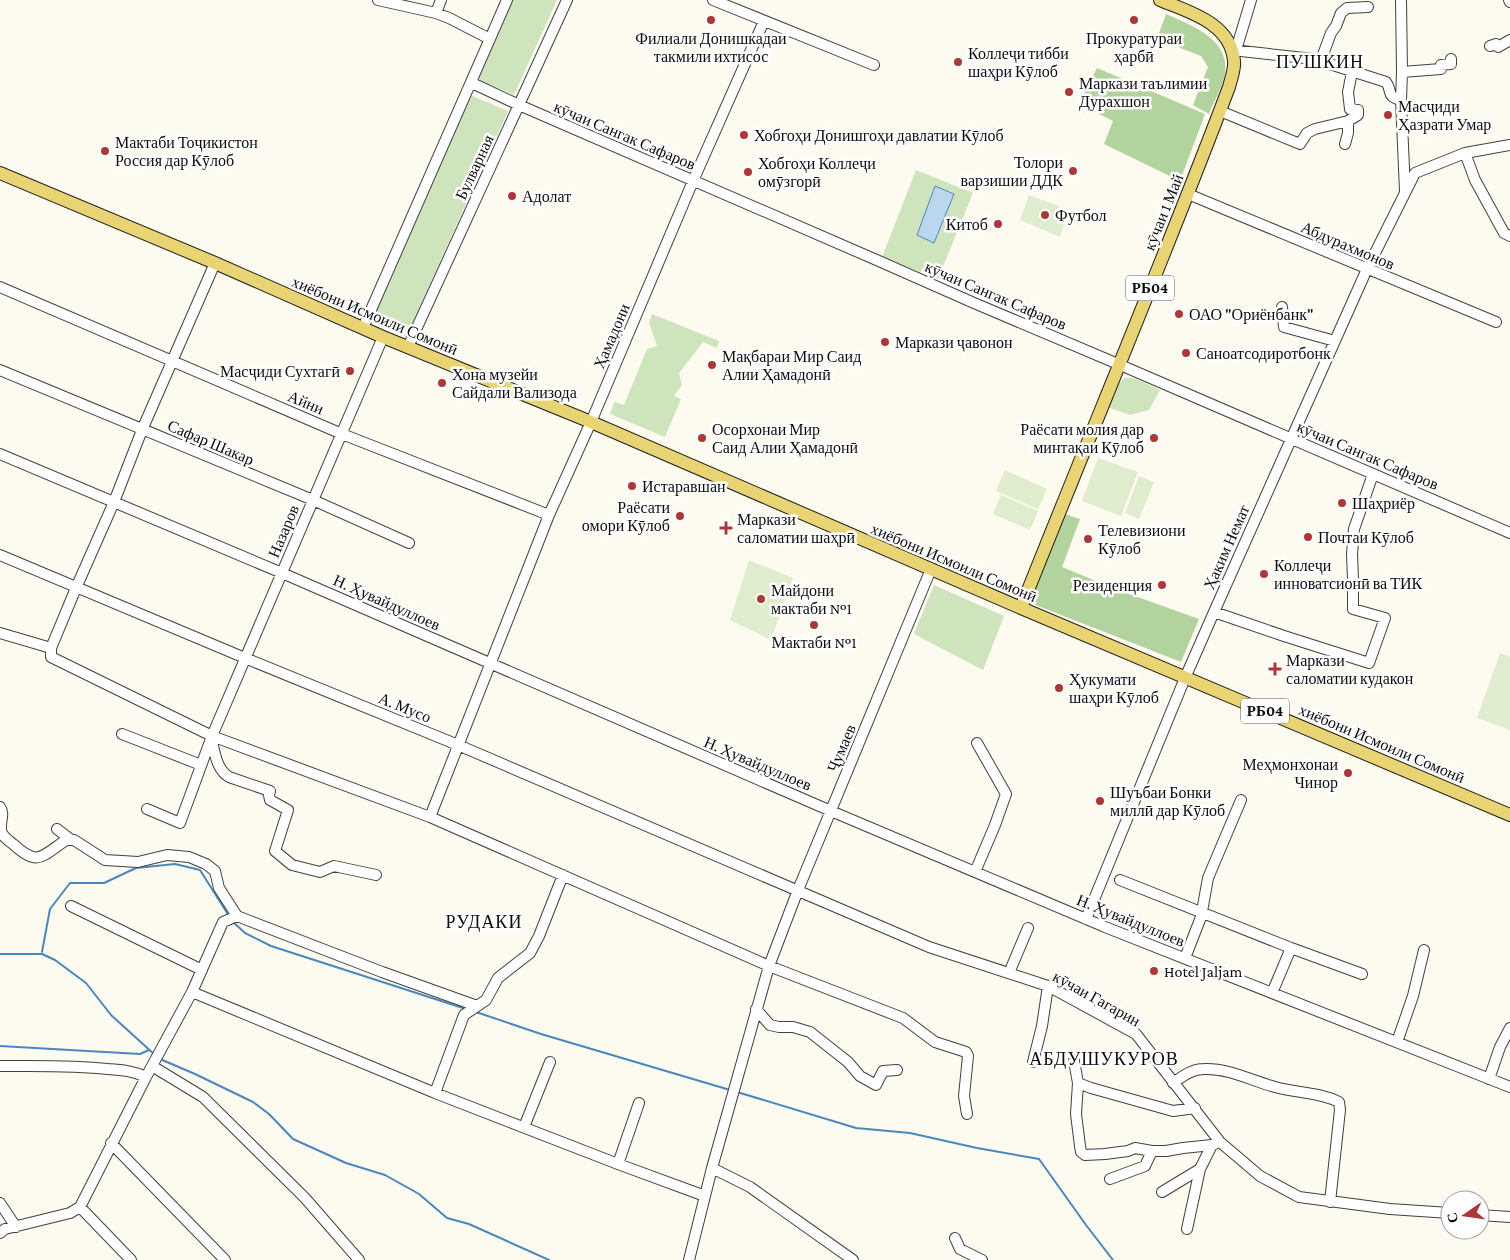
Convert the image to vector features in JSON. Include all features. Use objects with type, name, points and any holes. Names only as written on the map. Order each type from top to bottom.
[{"type":"main road","points":[[1160,0],[1197,15],[1211,23],[1221,31],[1234,50]]},
{"type":"main road","name":"кӯчаи 1 Май","points":[[1021,608],[1220,112],[1232,75],[1234,50]]},
{"type":"main road","name":"хиёбони Исмоили Сомонӣ","points":[[0,173],[215,263],[383,337],[590,422],[1021,608],[1510,815]]},
{"type":"street","points":[[378,0],[436,13],[490,39]]},
{"type":"street","points":[[436,13],[441,0]]},
{"type":"street","points":[[363,328],[507,0]]},
{"type":"street","name":"Булварная","points":[[408,347],[567,0]]},
{"type":"street","points":[[713,0],[874,65]]},
{"type":"street","points":[[1251,0],[1234,50],[1321,60],[1386,82],[1393,98],[1401,100]]},
{"type":"street","points":[[1401,0],[1401,100],[1405,192]]},
{"type":"street","points":[[1321,60],[1331,33],[1342,13],[1347,8],[1368,7]]},
{"type":"street","name":"Ҳамадони","points":[[430,816],[549,515],[764,21]]},
{"type":"street","points":[[1490,46],[1496,44],[1498,47],[1510,40]]},
{"type":"street","points":[[1402,72],[1441,69],[1441,65],[1451,64],[1451,60]]},
{"type":"street","points":[[1220,112],[1300,144],[1307,134],[1315,129],[1348,121],[1358,115],[1358,110],[1350,108],[1348,92],[1352,72]]},
{"type":"street","name":"кӯчаи Сангак Сафаров","points":[[472,83],[519,106],[1510,533]]},
{"type":"street","points":[[1346,144],[1348,121]]},
{"type":"street","name":"Ҳаким Немат","points":[[1086,919],[1214,612],[1367,269],[1415,173],[1465,153],[1510,145]]},
{"type":"street","points":[[1465,153],[1474,180],[1504,233],[1510,236]]},
{"type":"street","name":"Абдурахмонов","points":[[1188,194],[1496,322]]},
{"type":"street","points":[[215,263],[142,430],[114,502],[51,648],[51,657],[211,737],[430,816],[770,966],[903,1018],[935,1042],[966,1052],[968,1056],[964,1096],[967,1114]]},
{"type":"street","name":"Айни","points":[[0,287],[342,434],[549,515]]},
{"type":"street","points":[[1282,307],[1284,327],[1335,341]]},
{"type":"street","name":"Назаров","points":[[147,809],[180,823],[211,737],[383,337]]},
{"type":"street","name":"Сафар Шакар","points":[[0,370],[312,500],[409,543]]},
{"type":"street","name":"Н. Ҳувайдуллоев","points":[[0,454],[282,573],[489,664],[1086,919],[1510,1087]]},
{"type":"street","points":[[1214,612],[1369,663],[1385,618],[1352,609],[1352,554],[1354,529],[1373,474]]},
{"type":"street","name":"А. Мусо","points":[[0,555],[458,745],[798,890]]},
{"type":"street","name":"Ҷумаев","points":[[693,1259],[712,1168],[756,1009],[770,966],[798,890],[931,569]]},
{"type":"street","points":[[0,633],[51,648]]},
{"type":"street","points":[[122,734],[201,765]]},
{"type":"street","points":[[211,737],[219,767],[223,774],[270,791],[270,800],[288,810],[275,851],[292,865],[320,872],[334,866],[376,875]]},
{"type":"street","points":[[976,872],[996,826],[1006,794],[977,743]]},
{"type":"street","points":[[1185,958],[1202,912],[1208,878],[1241,800]]},
{"type":"street","points":[[0,807],[3,813],[0,831],[25,855],[31,858],[42,856],[70,839]]},
{"type":"street","points":[[57,829],[105,860],[138,862],[167,855],[189,857],[206,864],[215,871],[219,888],[237,916],[382,972],[477,1006]]},
{"type":"street","points":[[435,1094],[464,1015],[486,1000],[498,978],[530,952],[563,876]]},
{"type":"street","points":[[1120,880],[1362,974]]},
{"type":"street","name":"кӯчаи Гагарин","points":[[798,890],[929,947],[1048,986],[1136,1034],[1195,1108],[1216,1143],[1260,1176],[1291,1193],[1299,1197],[1330,1202],[1440,1212]]},
{"type":"street","points":[[71,906],[202,970]]},
{"type":"street","points":[[0,1234],[5,1228],[70,1213],[80,1207],[111,1142],[192,992],[223,922],[237,916]]},
{"type":"street","points":[[1009,973],[1028,928]]},
{"type":"street","points":[[1272,993],[1291,948]]},
{"type":"street","points":[[1397,1042],[1413,996],[1424,950]]},
{"type":"street","points":[[1033,1062],[1042,1026],[1048,986]]},
{"type":"street","points":[[192,992],[435,1094],[705,1196]]},
{"type":"street","points":[[756,1009],[770,1025],[793,1027],[810,1032],[848,1062],[860,1076],[876,1085],[884,1071],[897,1070]]},
{"type":"street","points":[[1489,1079],[1500,1047],[1510,1028]]},
{"type":"street","points":[[524,1127],[550,1062]]},
{"type":"street","points":[[1074,1062],[1078,1083],[1076,1114],[1082,1152],[1085,1154],[1105,1154],[1128,1151],[1135,1148],[1166,1151],[1216,1143]]},
{"type":"street","points":[[154,1063],[203,1097],[305,1198],[359,1260]]},
{"type":"street","points":[[0,1066],[52,1065],[97,1068],[136,1072],[146,1077]]},
{"type":"street","points":[[1174,1083],[1192,1071],[1203,1068],[1219,1069],[1276,1088],[1329,1097],[1339,1102],[1340,1110],[1330,1202]]},
{"type":"street","points":[[1078,1083],[1172,1111],[1195,1108]]},
{"type":"street","points":[[618,1164],[639,1103]]},
{"type":"street","points":[[111,1142],[225,1260]]},
{"type":"street","points":[[1187,1229],[1200,1169],[1216,1143]]},
{"type":"street","points":[[1110,1179],[1145,1166],[1152,1151]]},
{"type":"street","points":[[712,1168],[750,1187],[853,1260]]},
{"type":"street","points":[[1162,1192],[1200,1169]]},
{"type":"street","points":[[0,1203],[16,1226]]},
{"type":"street","points":[[80,1207],[131,1260]]},
{"type":"street","points":[[1490,1216],[1510,1217]]},
{"type":"street","points":[[955,1238],[960,1249],[982,1260]]},
{"type":"green space","points":[[512,0],[557,0],[514,95],[477,79]]},
{"type":"green space","points":[[1166,14],[1207,35],[1221,51],[1225,61],[1225,73],[1209,114],[1193,105],[1208,67],[1201,56],[1157,39]]},
{"type":"green space","points":[[1097,68],[1205,114],[1180,181],[1104,144],[1113,121],[1079,104]]},
{"type":"green space","points":[[470,95],[508,111],[406,337],[371,321]]},
{"type":"green space","points":[[916,170],[973,193],[938,279],[882,257]]},
{"type":"green space","name":"Футбол","points":[[1029,195],[1069,210],[1060,237],[1020,220]]},
{"type":"green space","points":[[652,314],[719,341],[717,348],[703,342],[679,373],[682,385],[674,396],[681,399],[665,437],[610,414],[614,402],[624,405],[647,349],[657,346],[649,323]]},
{"type":"green space","points":[[1124,378],[1134,378],[1160,390],[1149,410],[1130,415],[1107,407],[1117,385]]},
{"type":"green space","points":[[1098,458],[1138,472],[1121,516],[1082,501]]},
{"type":"green space","points":[[1005,470],[1047,489],[1038,509],[996,491]]},
{"type":"green space","points":[[1139,476],[1154,482],[1139,519],[1125,513]]},
{"type":"green space","points":[[1001,495],[1038,511],[1030,530],[993,514]]},
{"type":"green space","points":[[1065,514],[1080,519],[1062,567],[1118,590],[1199,619],[1181,662],[1028,602]]},
{"type":"green space","name":"Майдони мактаби №1","points":[[749,560],[793,578],[771,640],[730,620]]},
{"type":"green space","points":[[934,585],[1004,616],[983,670],[914,634]]},
{"type":"green space","points":[[1500,653],[1510,657],[1510,730],[1477,718]]},
{"type":"water","points":[[935,186],[954,194],[934,243],[917,235]]},
{"type":"waterway","points":[[42,952],[50,909],[70,883],[104,883],[136,868],[175,864],[200,870],[229,916]]},
{"type":"waterway","points":[[233,922],[245,933],[271,946],[466,1009]]},
{"type":"waterway","points":[[0,954],[42,954],[55,960],[86,983],[111,1015],[155,1055]]},
{"type":"waterway","points":[[476,1012],[541,1034],[730,1090]]},
{"type":"waterway","points":[[0,1046],[140,1054],[149,1050]]},
{"type":"waterway","points":[[160,1059],[253,1102],[269,1114],[293,1139],[346,1163],[385,1175],[419,1194],[447,1218],[469,1224],[549,1260]]},
{"type":"waterway","points":[[737,1092],[856,1128],[910,1133],[1039,1159],[1113,1260]]},
{"type":"place","name":"Филиали Донишкадаи такмили ихтисос","points":[[711,20]]},
{"type":"place","name":"Прокуратураи ҳарбӣ","points":[[1134,20]]},
{"type":"place","name":"Коллеҷи тибби шаҳри Кӯлоб","points":[[958,62]]},
{"type":"place","name":"Маркази таълимии Дурахшон","points":[[1069,92]]},
{"type":"place","name":"Масҷиди Ҳазрати Умар","points":[[1388,115]]},
{"type":"place","name":"Хобгоҳи Донишгоҳи давлатии Кӯлоб","points":[[744,135]]},
{"type":"place","name":"Мактаби Тоҷикистон Россия дар Кӯлоб","points":[[105,151]]},
{"type":"place","name":"Толори варзишии ДДК","points":[[1073,171]]},
{"type":"place","name":"Хобгоҳи Коллеҷи омӯзгорӣ","points":[[748,172]]},
{"type":"place","name":"Адолат","points":[[512,196]]},
{"type":"place","name":"Футбол","points":[[1045,215]]},
{"type":"place","name":"Китоб","points":[[998,224]]},
{"type":"place","name":"ОАО \"Ориёнбанк\"","points":[[1179,314]]},
{"type":"place","name":"Маркази ҷавонон","points":[[885,342]]},
{"type":"place","name":"Саноатсодиротбонк","points":[[1186,353]]},
{"type":"place","name":"Мақбараи Мир Саид Алии Ҳамадонӣ","points":[[712,365]]},
{"type":"place","name":"Масҷиди Сухтагӣ","points":[[350,371]]},
{"type":"place","name":"Хона музейи Сайдали Вализода","points":[[442,383]]},
{"type":"place","name":"Осорхонаи Мир Саид Алии Ҳамадонӣ","points":[[702,438]]},
{"type":"place","name":"Раёсати молия дар минтақаи Кӯлоб","points":[[1154,438]]},
{"type":"place","name":"Истаравшан","points":[[632,486]]},
{"type":"place","name":"Шаҳриёр","points":[[1342,503]]},
{"type":"place","name":"Раёсати омори Кӯлоб","points":[[680,516]]},
{"type":"place","name":"Маркази саломатии шаҳрӣ","points":[[726,528]]},
{"type":"place","name":"Почтаи Кӯлоб","points":[[1308,537]]},
{"type":"place","name":"Телевизиони Кӯлоб","points":[[1088,539]]},
{"type":"place","name":"Коллеҷи инноватсионӣ ва ТИК","points":[[1264,574]]},
{"type":"place","name":"Резиденция","points":[[1162,585]]},
{"type":"place","name":"Майдони мактаби №1","points":[[761,599]]},
{"type":"place","name":"Мактаби №1","points":[[814,625]]},
{"type":"place","name":"Маркази саломатии кудакон","points":[[1275,669]]},
{"type":"place","name":"Ҳукумати шаҳри Кӯлоб","points":[[1059,688]]},
{"type":"place","name":"Меҳмонхонаи Чинор","points":[[1348,773]]},
{"type":"place","name":"Шуъбаи Бонки миллӣ дар Кӯлоб","points":[[1100,801]]},
{"type":"place","name":"Hotel Jaljam","points":[[1154,971]]},
{"type":"district","name":"ПУШКИН","points":[[1320,62]]},
{"type":"district","name":"РУДАКИ","points":[[484,922]]},
{"type":"district","name":"АБДУШУКУРОВ","points":[[1104,1059]]}]
